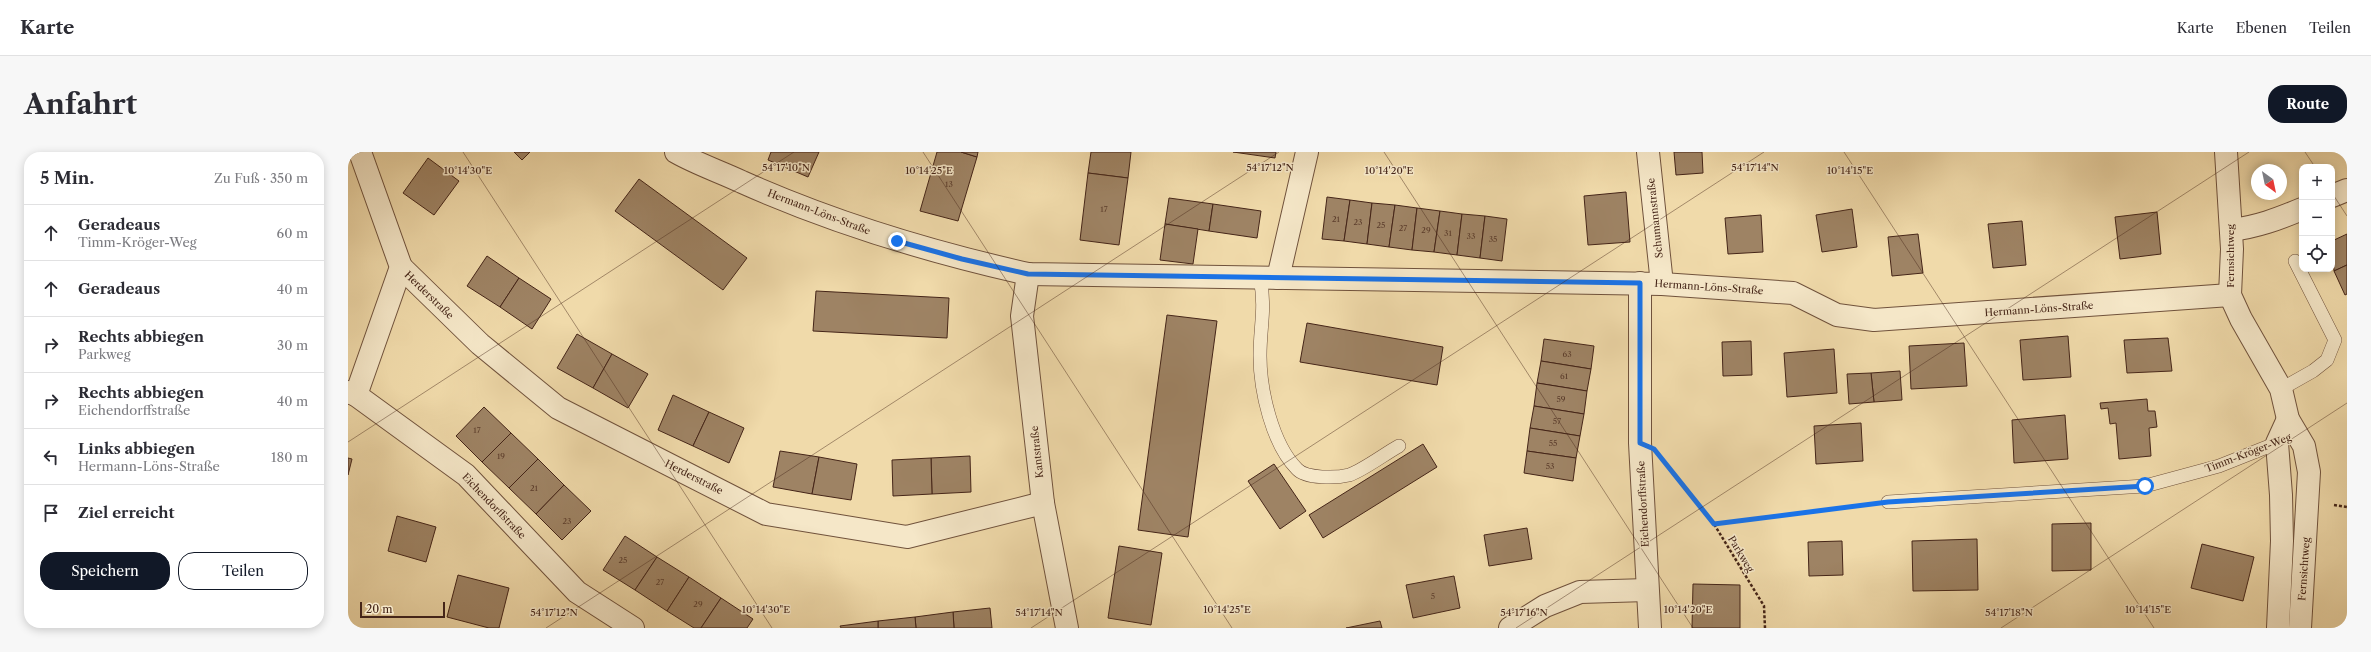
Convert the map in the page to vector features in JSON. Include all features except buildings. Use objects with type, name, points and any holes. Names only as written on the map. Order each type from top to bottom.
[{"type":"street","points":[[352,394],[401,267],[360,152]]},
{"type":"street","name":"Hermann-Löns-Straße","points":[[676,152],[782,200],[897,241],[962,259],[1028,274],[1662,284],[1793,294],[1837,315],[1874,320],[2230,295]]},
{"type":"street","points":[[1269,278],[1307,152]]},
{"type":"street","name":"Schumannstraße","points":[[1648,152],[1662,284]]},
{"type":"street","name":"Fernsichtweg","points":[[2226,152],[2231,230],[2230,295],[2240,319],[2281,389],[2293,427],[2304,446],[2309,472],[2300,628]]},
{"type":"street","points":[[2335,195],[2347,190]]},
{"type":"street","points":[[2231,230],[2250,228],[2269,223],[2299,210]]},
{"type":"street","name":"Herderstraße","points":[[401,267],[480,344],[558,408],[766,514],[907,537],[1043,503]]},
{"type":"street","name":"Kantstraße","points":[[1028,274],[1022,316],[1043,503],[1067,628]]},
{"type":"street","name":"Eichendorffstraße","points":[[1640,283],[1640,443],[1650,628]]},
{"type":"street","name":"Eichendorffstraße","points":[[352,394],[466,476],[577,592],[633,628]]},
{"type":"street","points":[[2278,628],[2282,541],[2281,495],[2277,443],[2293,427]]},
{"type":"street","points":[[1510,628],[1545,606],[1580,592],[1647,590]]},
{"type":"lane","points":[[2281,389],[2313,371],[2327,360],[2335,340],[2294,261]]},
{"type":"lane","points":[[1269,278],[1264,300],[1260,356],[1263,394],[1273,428],[1286,454],[1298,470],[1315,477],[1350,475],[1399,446]]},
{"type":"lane","name":"Timm-Kröger-Weg","points":[[1888,502],[2145,486],[2219,466],[2277,443]]},
{"type":"path","name":"Parkweg","points":[[1640,443],[1654,449],[1714,524],[1764,606],[1765,628]]},
{"type":"path","points":[[1714,524],[1888,502]]},
{"type":"route","points":[[897,241],[962,259],[1028,274],[1640,283],[1640,443],[1654,449],[1714,524],[1888,502],[2145,486]]}]
